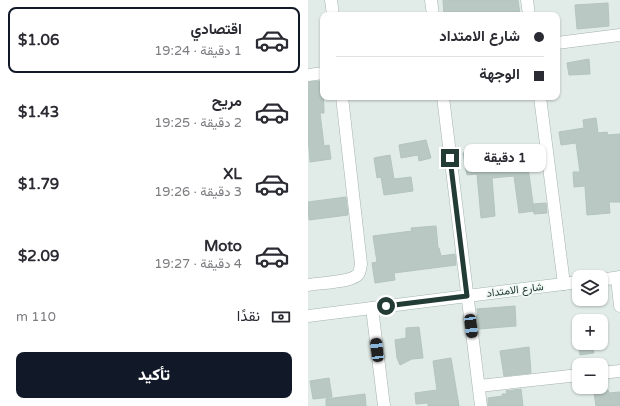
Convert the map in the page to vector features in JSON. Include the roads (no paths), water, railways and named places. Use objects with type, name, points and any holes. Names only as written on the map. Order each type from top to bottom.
[{"type":"street","points":[[331,0],[333,12]]},
{"type":"street","points":[[431,0],[433,12]]},
{"type":"street","points":[[527,0],[529,12]]},
{"type":"street","points":[[560,43],[620,35]]},
{"type":"street","points":[[308,75],[320,73]]},
{"type":"street","points":[[308,285],[347,280],[356,277],[359,273],[360,264],[342,100]]},
{"type":"street","points":[[443,100],[481,406]]},
{"type":"street","points":[[540,100],[564,284]]},
{"type":"street","points":[[608,279],[618,278],[620,306]]},
{"type":"street","name":"شارع الامتداد","points":[[308,316],[572,283]]},
{"type":"street","points":[[372,308],[384,406]]},
{"type":"street","points":[[608,372],[620,371]]},
{"type":"street","points":[[479,386],[572,377]]}]
